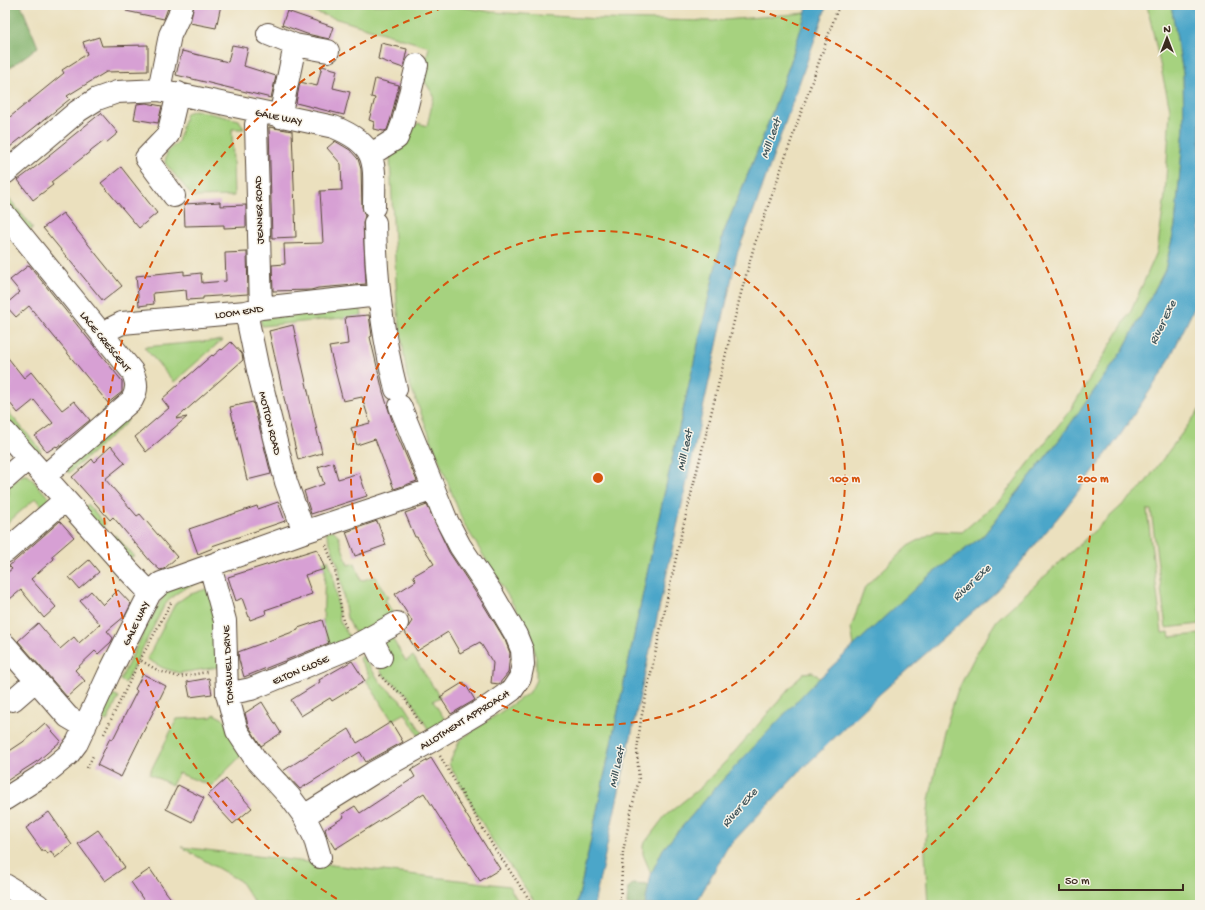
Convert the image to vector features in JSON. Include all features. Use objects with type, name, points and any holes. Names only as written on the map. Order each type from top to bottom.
[{"type":"street","points":[[174,196],[146,158],[168,135],[170,35],[180,16],[182,5]]},
{"type":"street","points":[[268,34],[295,45],[328,51]]},
{"type":"street","name":"JENNER ROAD","points":[[254,310],[256,125],[269,115],[295,45]]},
{"type":"street","points":[[370,155],[397,138],[403,122],[418,65]]},
{"type":"street","name":"GALE WAY","points":[[5,173],[78,111],[97,99],[117,92],[168,91],[269,115],[334,127],[353,135],[363,144],[370,155],[374,167],[379,295]]},
{"type":"street","name":"LACE CRESCENT","points":[[5,215],[132,371],[136,381],[137,392],[132,400],[45,476]]},
{"type":"street","name":"LOOM END","points":[[103,337],[112,328],[122,323],[254,310],[379,295]]},
{"type":"street","name":"ALLOTMENT APPROACH","points":[[304,816],[373,773],[431,742],[512,690],[520,678],[522,650],[516,635],[491,592],[460,546],[434,489],[398,398],[384,335],[379,295]]},
{"type":"street","name":"MOTTON ROAD","points":[[254,310],[258,370],[285,476],[304,532]]},
{"type":"street","name":"GALE WAY","points":[[5,432],[150,593],[109,674],[94,732],[77,743],[68,755],[46,773],[5,800]]},
{"type":"street","points":[[5,479],[28,458]]},
{"type":"street","points":[[150,593],[161,583],[304,532],[434,489]]},
{"type":"street","points":[[5,552],[65,500]]},
{"type":"street","name":"TOMSWELL DRIVE","points":[[210,566],[225,621],[225,669],[227,694],[237,731],[256,760],[290,797],[304,816],[314,836],[320,857]]},
{"type":"street","name":"ELTON CLOSE","points":[[227,694],[251,689],[357,645],[397,623]]},
{"type":"street","points":[[371,637],[381,657]]},
{"type":"street","points":[[5,645],[68,717],[94,732]]},
{"type":"street","points":[[13,700],[36,680]]},
{"type":"street","points":[[5,885],[38,905]]},
{"type":"path","points":[[620,905],[623,852],[639,780],[637,751],[641,719],[685,520],[741,293],[755,243],[840,5]]},
{"type":"path","points":[[94,732],[140,660],[173,599]]},
{"type":"path","points":[[140,660],[159,671],[180,677],[225,669]]},
{"type":"path","points":[[431,742],[493,846],[533,905]]},
{"type":"path","points":[[87,768],[96,749]]},
{"type":"green space","points":[[5,5],[21,5],[38,47],[5,71]]},
{"type":"green space","points":[[291,5],[449,5],[492,12],[598,19],[713,21],[806,13],[791,61],[760,145],[723,234],[661,508],[577,905],[537,905],[492,840],[449,764],[460,740],[530,692],[536,680],[536,659],[531,634],[463,522],[407,377],[397,304],[390,157],[418,123],[427,126],[434,96],[422,77],[429,47]]},
{"type":"green space","points":[[1147,5],[1171,5],[1183,73],[1184,128],[1175,226],[1165,270],[1123,350],[1059,440],[983,536],[925,579],[854,646],[851,628],[865,587],[908,546],[936,531],[962,532],[1001,499],[1071,409],[1131,311],[1157,252],[1165,196],[1170,109]]},
{"type":"green space","points":[[195,110],[239,120],[244,129],[232,129],[234,196],[193,197],[165,163],[167,152],[178,142],[186,113]]},
{"type":"green space","points":[[8,197],[33,228],[27,232],[5,204],[5,199]]},
{"type":"green space","points":[[360,304],[362,316],[262,326],[260,319]]},
{"type":"green space","points":[[222,340],[174,382],[144,347]]},
{"type":"green space","points":[[5,408],[41,450],[35,455],[5,419]]},
{"type":"green space","points":[[1200,409],[1200,624],[1166,628],[1151,510],[1147,510],[1162,633],[1169,632],[1170,637],[1200,634],[1200,905],[928,905],[925,852],[929,800],[944,732],[957,692],[976,654],[997,620],[1142,487]]},
{"type":"green space","points":[[124,417],[128,421],[69,473],[64,468]]},
{"type":"green space","points":[[23,475],[28,475],[50,499],[44,508],[36,498],[5,525],[5,498],[9,495],[9,486]]},
{"type":"green space","points":[[88,504],[105,524],[100,529],[83,509]]},
{"type":"green space","points":[[333,530],[338,535],[348,565],[355,563],[361,581],[375,576],[388,598],[385,600],[395,617],[358,639],[347,618],[339,568],[326,532]]},
{"type":"green space","points":[[115,535],[134,556],[129,560],[110,539]]},
{"type":"green space","points":[[328,560],[332,570],[340,621],[352,642],[330,645],[323,626],[325,569],[322,562]]},
{"type":"green space","points":[[199,579],[199,582],[180,591],[164,606],[125,683],[120,680],[167,590]]},
{"type":"green space","points":[[209,588],[214,601],[219,667],[179,673],[163,668],[147,659],[175,604],[188,595]]},
{"type":"green space","points":[[392,638],[406,661],[413,656],[440,697],[433,701],[446,721],[431,734],[409,696],[382,674],[377,661],[384,641]]},
{"type":"green space","points":[[362,656],[381,683],[404,704],[424,736],[420,738],[405,713],[392,720],[366,680],[370,677],[359,658]]},
{"type":"green space","points":[[813,672],[820,678],[717,786],[663,849],[651,874],[643,854],[643,845],[665,816],[700,788],[730,757],[803,673]]},
{"type":"green space","points":[[113,694],[119,697],[107,721],[100,718]]},
{"type":"green space","points":[[214,714],[225,720],[242,755],[211,786],[178,773],[172,785],[149,774],[177,719],[212,717]]},
{"type":"green space","points":[[181,847],[509,886],[520,905],[256,905],[240,881]]},
{"type":"green space","points":[[633,884],[649,885],[645,905],[627,905],[628,888]]},
{"type":"water","name":"Mill Leat","points":[[808,5],[827,5],[737,254],[594,905],[577,905],[661,508],[723,234],[760,145],[791,61]]},
{"type":"water","name":"River Exe","points":[[1171,5],[1200,5],[1200,296],[1165,368],[1119,437],[1064,510],[997,591],[882,692],[801,770],[727,848],[695,905],[645,905],[651,874],[663,849],[717,786],[810,687],[925,579],[983,536],[1059,440],[1123,350],[1165,270],[1175,226],[1184,128],[1183,73]]},
{"type":"building","points":[[127,5],[169,5],[164,19],[126,11]]},
{"type":"building","points":[[194,5],[221,5],[216,28],[190,23]]},
{"type":"building","points":[[287,11],[333,27],[329,39],[307,34],[282,25]]},
{"type":"building","points":[[99,37],[102,46],[148,45],[148,71],[106,72],[67,96],[70,99],[5,151],[5,121],[64,73],[62,70],[87,54],[83,42]]},
{"type":"building","points":[[381,43],[407,49],[403,68],[378,59]]},
{"type":"building","points":[[232,45],[248,48],[244,66],[276,76],[271,98],[176,75],[182,51],[228,62]]},
{"type":"building","points":[[322,66],[337,70],[333,88],[350,92],[344,115],[296,103],[300,82],[317,86]]},
{"type":"building","points":[[375,79],[399,85],[391,118],[387,130],[384,131],[373,129],[374,122],[369,120],[375,98],[371,97]]},
{"type":"building","points":[[146,103],[162,106],[158,123],[134,119],[137,104]]},
{"type":"building","points":[[101,113],[118,133],[106,143],[104,141],[51,182],[53,185],[33,200],[18,180],[50,156],[49,155]]},
{"type":"building","points":[[269,127],[292,131],[296,237],[272,238]]},
{"type":"building","points":[[335,141],[350,150],[358,159],[361,169],[362,207],[365,216],[363,223],[366,284],[318,288],[311,290],[273,291],[272,265],[285,264],[284,244],[323,243],[320,191],[342,190],[341,164],[327,148]]},
{"type":"building","points":[[121,167],[157,213],[139,228],[101,183]]},
{"type":"building","points":[[220,202],[220,206],[246,205],[246,227],[224,228],[224,225],[185,226],[184,204]]},
{"type":"building","points":[[63,213],[122,286],[103,301],[43,228]]},
{"type":"building","points":[[247,252],[248,294],[203,297],[203,299],[187,300],[186,290],[153,293],[154,304],[139,306],[136,276],[184,271],[184,275],[201,273],[202,283],[226,281],[225,253]]},
{"type":"building","points":[[29,265],[122,381],[122,392],[108,403],[29,306],[16,317],[5,305],[20,292],[10,280]]},
{"type":"building","points":[[369,315],[372,336],[370,337],[383,392],[395,430],[417,481],[394,489],[375,439],[357,445],[351,428],[370,423],[362,397],[343,401],[329,347],[348,344],[345,317]]},
{"type":"building","points":[[293,325],[322,453],[298,460],[269,331]]},
{"type":"building","points":[[231,342],[242,354],[243,360],[176,419],[187,417],[146,452],[135,437],[169,408],[162,399],[212,355],[213,356],[221,349],[222,350]]},
{"type":"building","points":[[5,354],[24,378],[31,372],[62,410],[74,401],[90,420],[57,447],[56,446],[47,452],[35,436],[53,423],[34,400],[18,413],[5,397]]},
{"type":"building","points":[[253,402],[271,474],[247,480],[230,407]]},
{"type":"building","points":[[111,446],[125,463],[105,479],[137,516],[140,514],[177,557],[164,569],[160,570],[151,562],[113,517],[110,520],[72,477],[92,459],[94,462]]},
{"type":"building","points":[[333,462],[338,479],[359,473],[367,496],[311,514],[304,491],[324,484],[318,467]]},
{"type":"building","points":[[278,502],[285,521],[212,546],[213,548],[198,554],[189,529],[257,506],[258,509]]},
{"type":"building","points":[[427,505],[449,552],[505,640],[510,653],[508,673],[499,684],[491,683],[493,663],[480,642],[460,653],[448,632],[417,651],[405,632],[412,621],[395,594],[416,581],[413,576],[434,564],[417,537],[415,537],[405,513]]},
{"type":"building","points":[[60,521],[74,537],[52,556],[54,559],[31,579],[56,607],[44,618],[21,590],[5,603],[5,574],[12,569],[9,566]]},
{"type":"building","points":[[377,521],[386,545],[355,556],[346,532]]},
{"type":"building","points":[[317,549],[325,569],[305,575],[312,594],[265,610],[266,614],[250,620],[242,598],[236,601],[228,577]]},
{"type":"building","points":[[89,560],[99,572],[79,589],[69,577]]},
{"type":"building","points":[[118,590],[131,604],[125,616],[107,631],[113,638],[111,642],[98,654],[95,651],[75,670],[85,681],[67,697],[18,641],[38,623],[60,649],[74,637],[79,643],[100,624],[80,601],[91,591],[103,605]]},
{"type":"building","points":[[322,620],[329,643],[244,677],[238,652]]},
{"type":"building","points":[[352,661],[365,681],[332,701],[330,698],[301,716],[291,700],[320,682],[319,680]]},
{"type":"building","points":[[143,674],[166,686],[121,777],[97,765],[110,738],[113,739],[137,691],[135,689]]},
{"type":"building","points":[[209,678],[212,694],[190,697],[187,682]]},
{"type":"building","points":[[464,682],[475,700],[451,714],[440,697]]},
{"type":"building","points":[[262,702],[281,733],[261,746],[248,725],[245,713]]},
{"type":"building","points":[[391,722],[403,742],[366,762],[360,752],[300,789],[283,771],[349,729],[357,743]]},
{"type":"building","points":[[45,723],[61,741],[39,760],[5,782],[5,754],[23,742]]},
{"type":"building","points":[[431,758],[500,869],[480,881],[424,793],[335,849],[327,836],[325,829],[344,817],[342,814],[355,806],[360,813],[415,777],[411,770]]},
{"type":"building","points":[[226,779],[252,808],[233,824],[207,796]]},
{"type":"building","points":[[178,785],[204,798],[192,822],[166,809]]},
{"type":"building","points":[[49,812],[72,845],[55,858],[51,851],[47,854],[44,850],[43,852],[26,828]]},
{"type":"building","points":[[98,830],[125,867],[105,881],[78,844]]},
{"type":"building","points":[[150,869],[176,905],[147,905],[131,882]]}]
